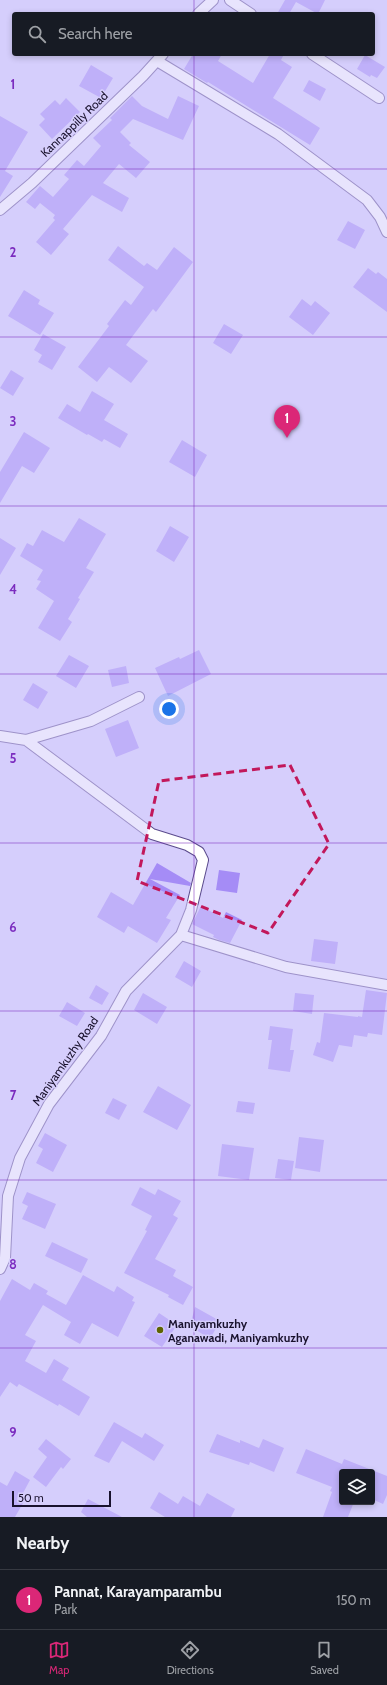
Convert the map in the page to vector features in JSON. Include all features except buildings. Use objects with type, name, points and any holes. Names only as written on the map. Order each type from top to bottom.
[{"type":"street","points":[[200,12],[213,0]]},
{"type":"street","points":[[230,0],[248,12]]},
{"type":"street","points":[[315,56],[379,98]]},
{"type":"street","points":[[160,58],[278,134],[367,200],[384,214],[387,232]]},
{"type":"street","name":"Kannappilly Road","points":[[0,210],[32,183],[160,58]]},
{"type":"street","points":[[0,736],[26,740],[91,721],[139,697]]},
{"type":"street","name":"Maniyamkuzhy Road","points":[[0,1269],[6,1258],[8,1196],[20,1158],[49,1104],[101,1036],[126,992],[181,934],[191,910],[203,860],[199,852],[187,845],[152,834],[26,740]]},
{"type":"street","points":[[181,934],[286,967],[387,985]]},
{"type":"highlighted area","points":[[290,765],[329,844],[268,933],[137,881],[159,781]]},
{"type":"place","name":"Pannat, Karayamparambu","points":[[287,438]]},
{"type":"place","name":"Maniyamkuzhy Aganawadi, Maniyamkuzhy","points":[[160,1330]]}]
